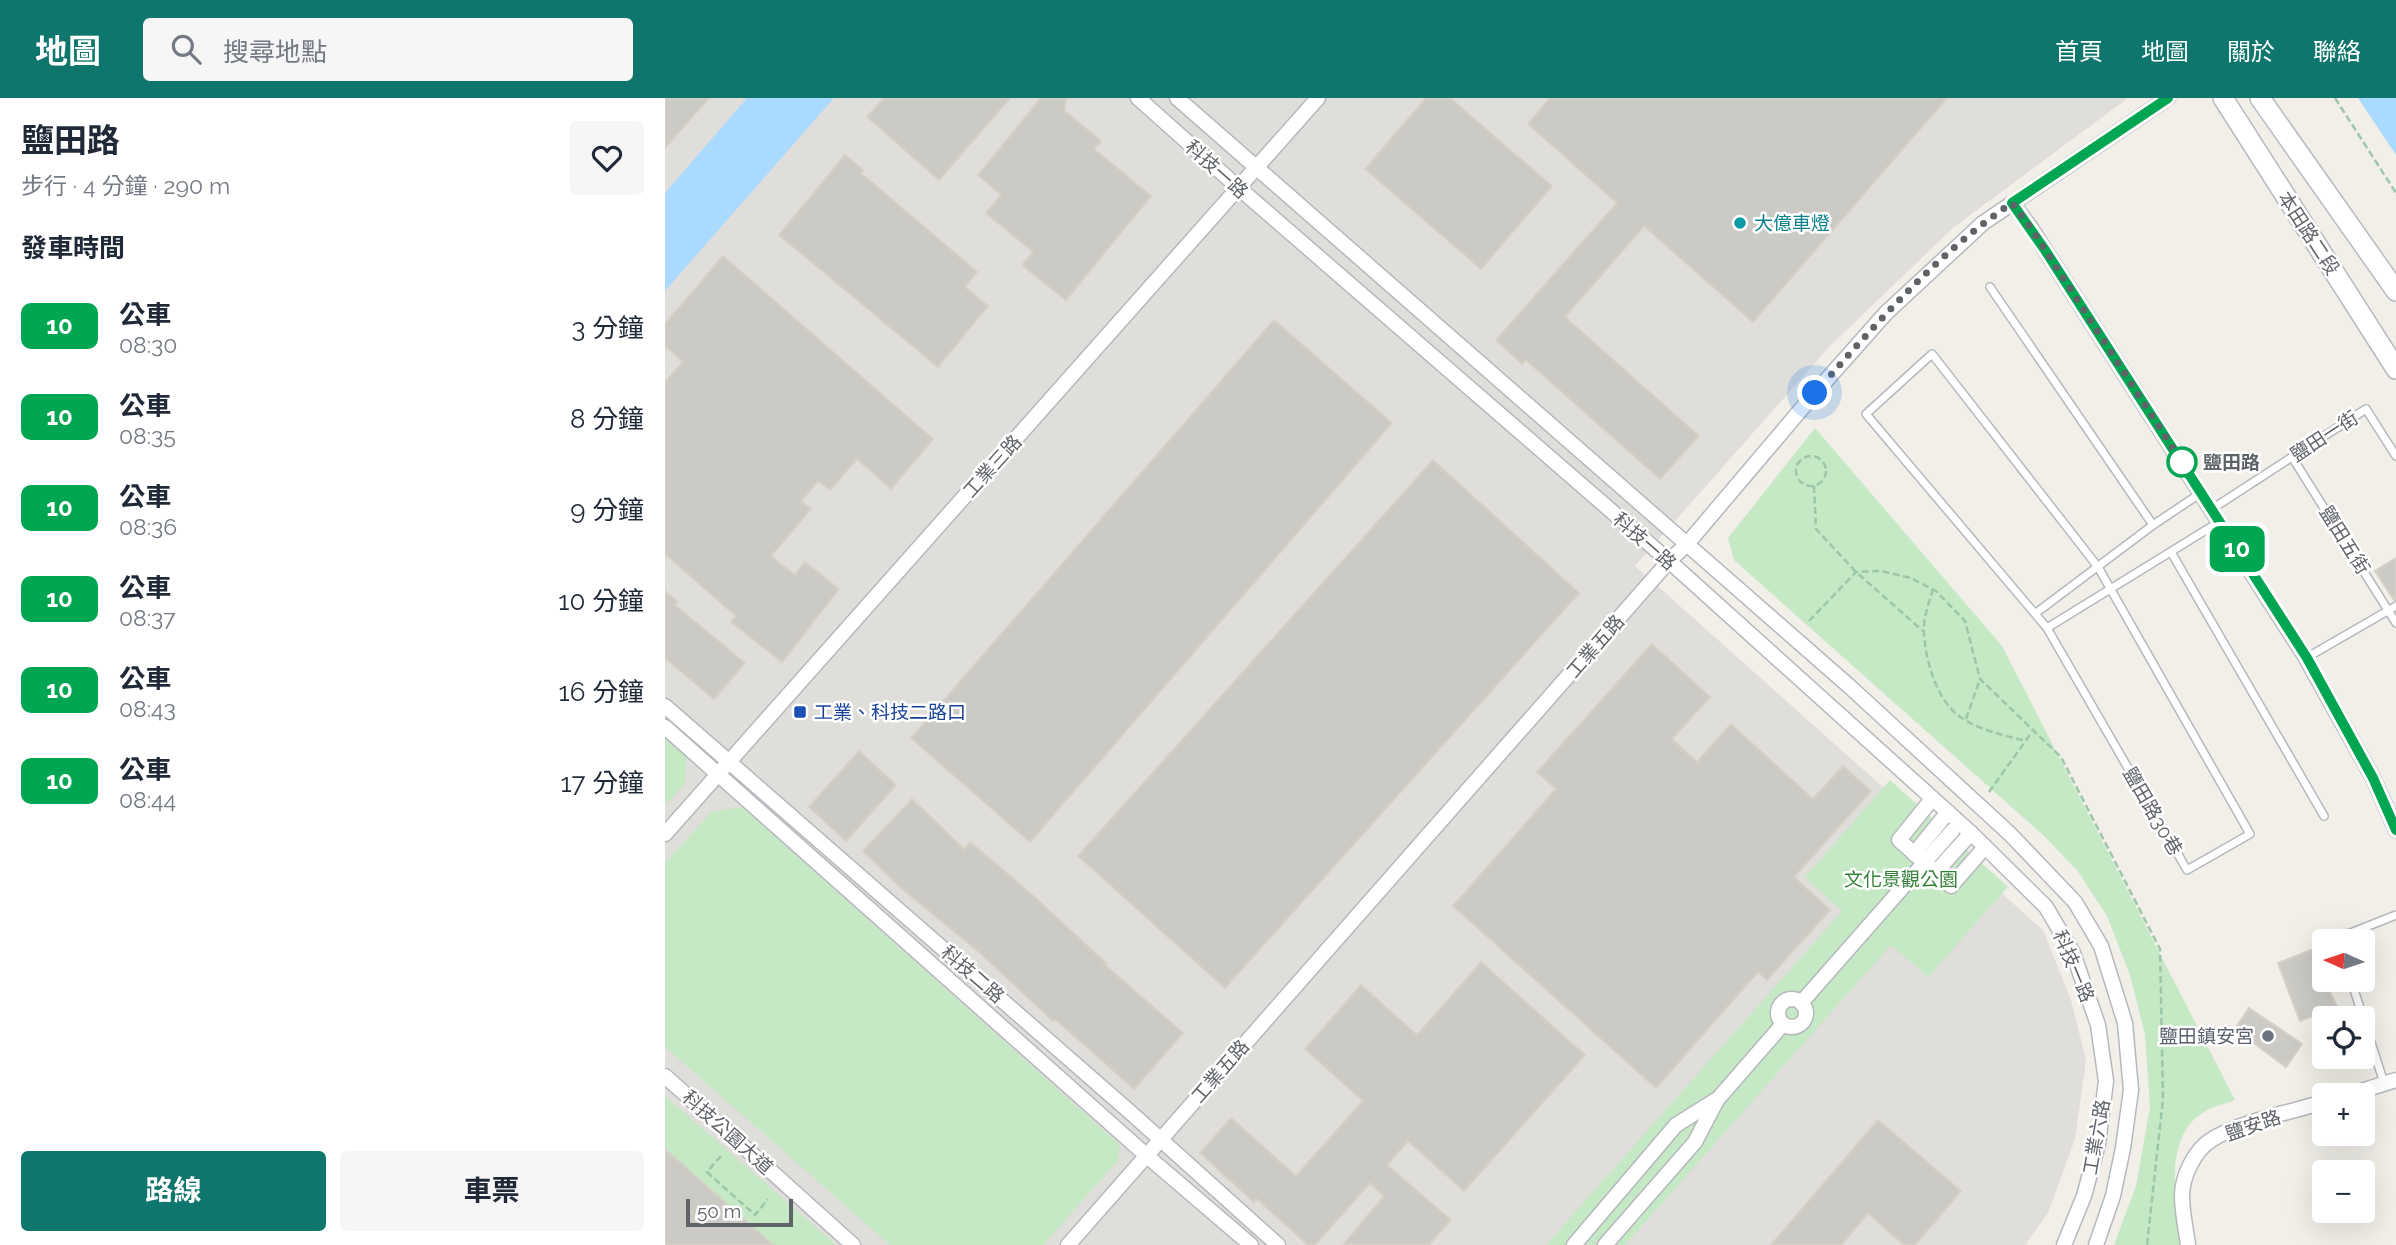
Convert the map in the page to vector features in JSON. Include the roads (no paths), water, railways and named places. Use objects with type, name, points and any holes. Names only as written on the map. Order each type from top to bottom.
[{"type":"street","name":"科技一路","points":[[1138,98],[1669,561],[1971,833],[2046,907],[2073,953],[2098,1025]]},
{"type":"street","name":"科技一路","points":[[1177,98],[1849,686],[2010,834],[2075,902],[2101,946],[2125,1023]]},
{"type":"street","name":"工業三路","points":[[665,834],[1318,98]]},
{"type":"street","name":"工業五路","points":[[1068,1245],[1669,561],[1687,544],[1887,313],[1983,223],[2168,98]]},
{"type":"street","name":"本田路二段","points":[[2223,98],[2396,369]]},
{"type":"street","name":"本田路二段","points":[[2260,98],[2396,291]]},
{"type":"street","points":[[2012,203],[2031,228],[2307,658],[2373,778],[2396,830]]},
{"type":"street","name":"科技二路","points":[[665,706],[1278,1245]]},
{"type":"street","name":"科技二路","points":[[665,727],[1147,1156],[1251,1245]]},
{"type":"street","points":[[1933,799],[1899,840],[1951,886],[1985,847]]},
{"type":"street","points":[[1925,863],[1948,812]]},
{"type":"street","points":[[1605,1245],[1695,1142],[1717,1100],[1783,1024],[1792,1027],[1801,1024],[1805,1012],[1801,1003],[1953,830]]},
{"type":"street","points":[[1925,863],[1971,833]]},
{"type":"street","name":"工業六路","points":[[2096,1245],[2113,1196],[2131,1090],[2125,1023]]},
{"type":"street","name":"工業六路","points":[[2064,1245],[2084,1196],[2098,1144],[2106,1082],[2098,1025]]},
{"type":"street","name":"科技公園大道","points":[[665,1076],[853,1245]]},
{"type":"street","points":[[1574,1245],[1676,1125],[1717,1100]]},
{"type":"street","name":"鹽安路","points":[[2188,1245],[2182,1195],[2187,1173],[2196,1153],[2209,1141],[2229,1131],[2312,1106]]},
{"type":"lane","points":[[1990,287],[2153,525]]},
{"type":"lane","name":"鹽田路30巷","points":[[1932,354],[2098,567],[2250,834],[2186,870],[2047,628],[1866,414],[1932,354]]},
{"type":"lane","name":"鹽田一街","points":[[2216,515],[2292,457],[2367,409],[2396,456]]},
{"type":"lane","name":"鹽田五街","points":[[2292,457],[2393,608],[2396,623]]},
{"type":"lane","points":[[2036,613],[2153,525],[2202,492]]},
{"type":"lane","points":[[2047,628],[2171,552],[2216,515]]},
{"type":"lane","points":[[2171,552],[2324,817]]},
{"type":"lane","points":[[2307,658],[2393,608]]},
{"type":"lane","points":[[2361,929],[2396,915]]},
{"type":"lane","points":[[2356,992],[2390,1082]]},
{"type":"water","points":[[747,98],[834,98],[665,291],[665,193]]},
{"type":"water","points":[[2358,98],[2396,98],[2396,155]]},
{"type":"place","name":"大億車燈","points":[[1740,223]]},
{"type":"place","name":"鹽田路","points":[[2182,462]]},
{"type":"place","name":"工業、科技二路口","points":[[800,712]]},
{"type":"place","name":"鹽田鎮安宮","points":[[2268,1036]]},
{"type":"park label","name":"文化景觀公園","points":[[1901,879]]}]
